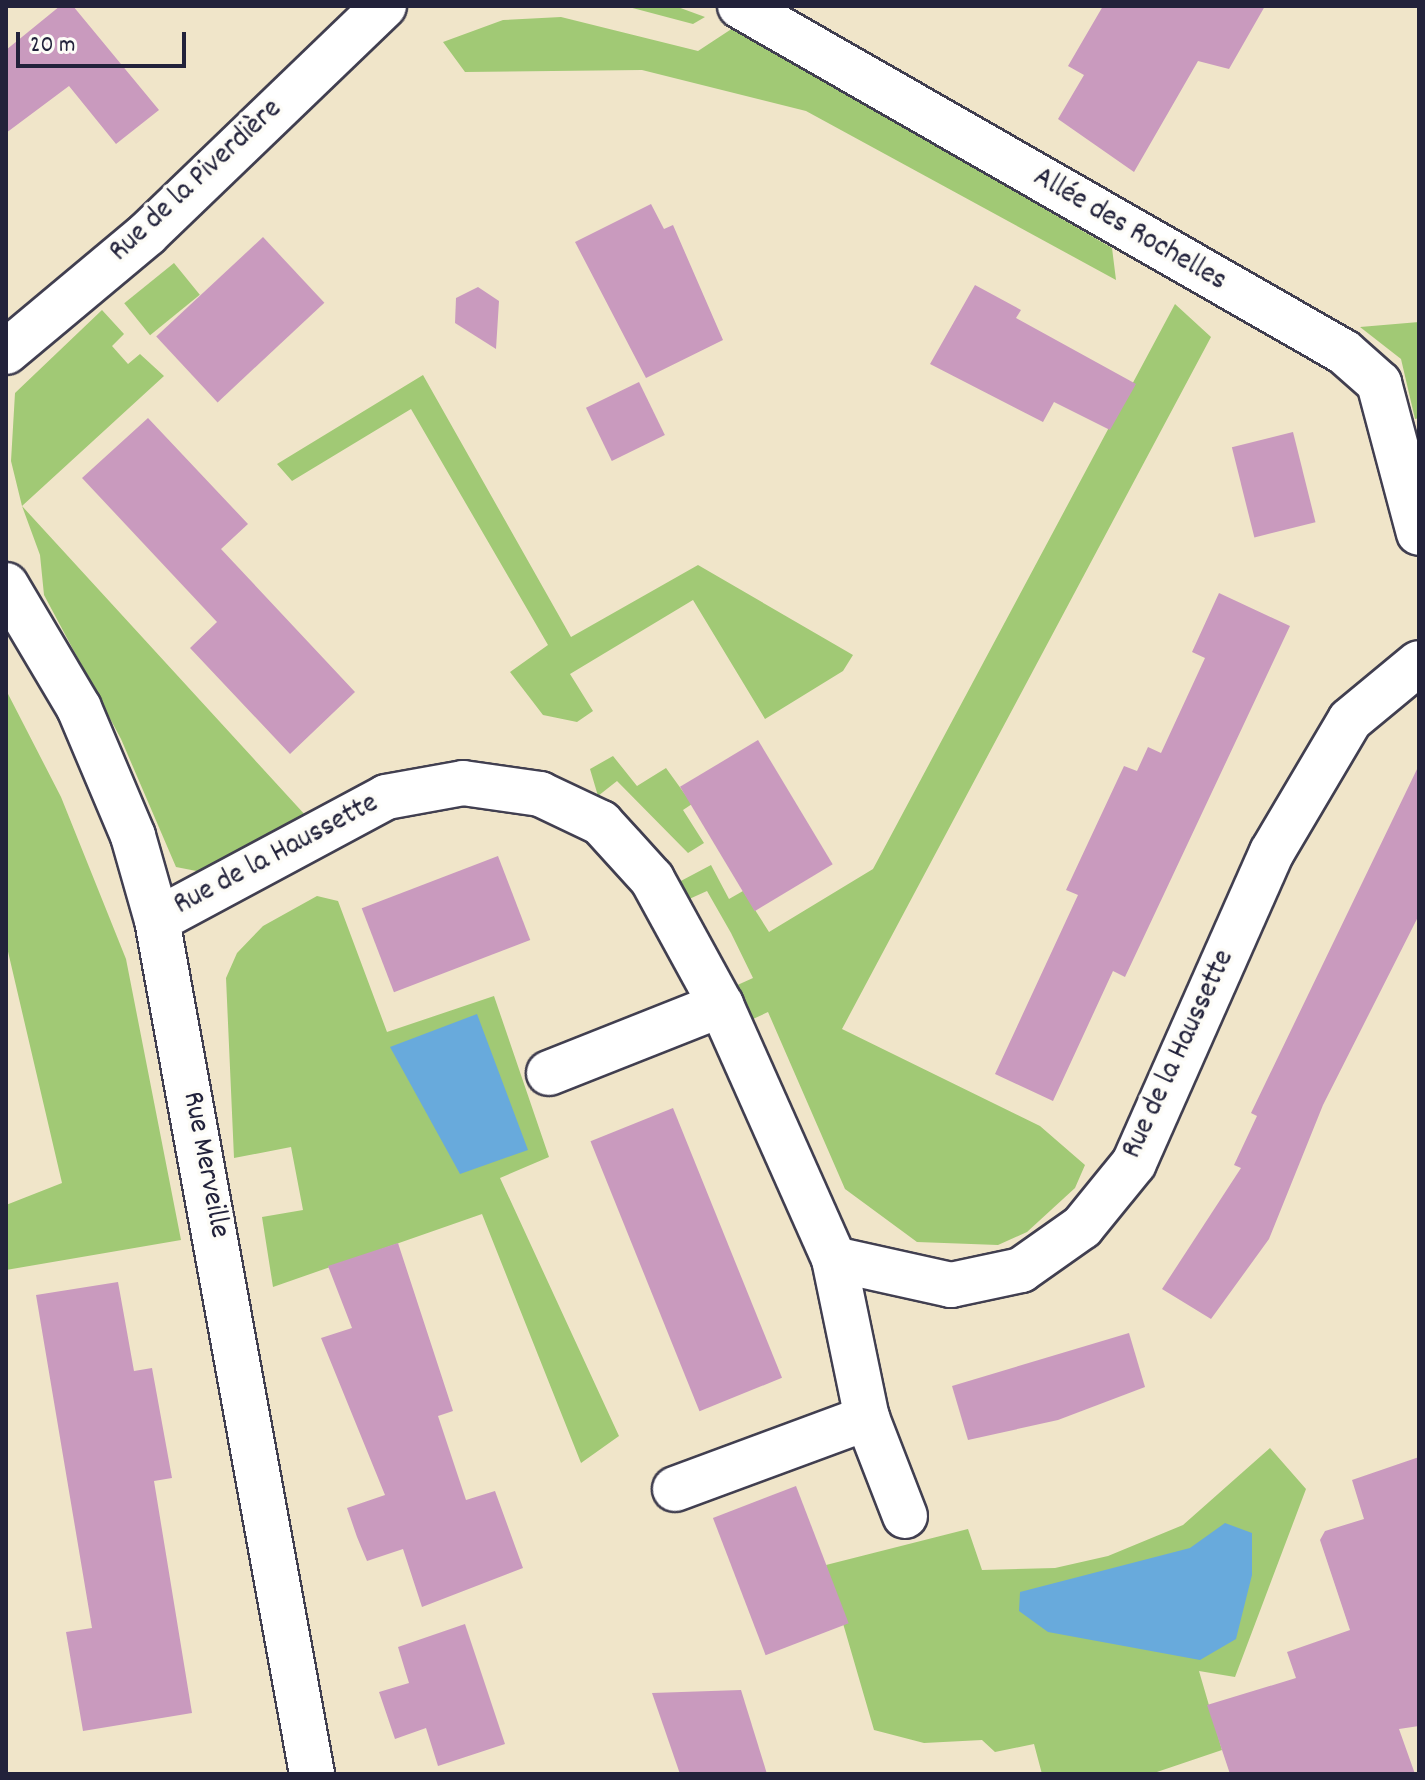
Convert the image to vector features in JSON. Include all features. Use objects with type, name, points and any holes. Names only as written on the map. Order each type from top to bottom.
[{"type":"street","name":"Rue de la Piverdière","points":[[6,352],[147,234],[384,6]]},
{"type":"street","name":"Allée des Rochelles","points":[[740,6],[1344,352],[1379,383],[1419,533]]},
{"type":"street","name":"Rue Merveille","points":[[6,585],[79,708],[133,836],[157,920],[312,1774]]},
{"type":"street","name":"Rue de la Haussette","points":[[834,1259],[951,1285],[1021,1270],[1082,1227],[1134,1163],[1272,852],[1342,733],[1419,663]]},
{"type":"street","name":"Rue de la Haussette","points":[[157,920],[386,797],[463,783],[540,794],[601,823],[652,879],[721,1005],[834,1259],[867,1418],[905,1516]]},
{"type":"street","points":[[549,1073],[721,1005]]},
{"type":"street","points":[[675,1489],[867,1418]]},
{"type":"green space","points":[[625,6],[675,6],[705,17],[693,24]]},
{"type":"green space","points":[[561,17],[698,51],[733,28],[1112,248],[1116,280],[806,111],[642,70],[465,72],[443,42],[503,20]]},
{"type":"green space","points":[[174,263],[200,295],[150,335],[124,303]]},
{"type":"green space","points":[[1175,304],[1211,337],[842,1029],[1040,1126],[1085,1165],[1075,1188],[1027,1232],[998,1245],[917,1242],[845,1189],[768,1012],[751,1020],[733,987],[753,978],[731,933],[707,891],[687,900],[677,883],[711,865],[729,899],[743,891],[769,932],[873,869]]},
{"type":"green space","points":[[102,310],[124,334],[112,346],[128,364],[140,354],[164,376],[22,506],[11,461],[15,393]]},
{"type":"green space","points":[[1419,322],[1419,418],[1415,419],[1401,359],[1360,327]]},
{"type":"green space","points":[[423,375],[571,637],[698,565],[853,655],[843,671],[765,719],[693,600],[570,674],[593,711],[577,722],[543,715],[510,672],[548,645],[411,409],[292,481],[277,464]]},
{"type":"green space","points":[[22,506],[307,817],[217,875],[176,867],[121,739],[44,595],[40,555]]},
{"type":"green space","points":[[6,690],[61,797],[126,959],[181,1240],[6,1270],[6,1205],[62,1183],[6,943]]},
{"type":"green space","points":[[613,756],[637,786],[666,768],[692,804],[683,810],[704,843],[688,853],[617,781],[598,796],[590,769]]},
{"type":"green space","points":[[317,896],[338,901],[387,1032],[494,996],[549,1157],[500,1178],[619,1436],[581,1463],[482,1214],[273,1287],[262,1217],[303,1210],[291,1147],[234,1158],[226,978],[237,953],[263,926]]},
{"type":"green space","points":[[1270,1448],[1306,1489],[1235,1677],[1199,1671],[1222,1750],[1151,1774],[1042,1774],[1034,1744],[995,1752],[982,1740],[924,1743],[874,1730],[826,1565],[968,1529],[982,1570],[1055,1568],[1108,1556],[1183,1525]]},
{"type":"water","points":[[477,1014],[528,1150],[460,1174],[390,1047]]},
{"type":"water","points":[[1225,1523],[1252,1533],[1252,1575],[1236,1639],[1200,1660],[1048,1632],[1019,1611],[1020,1592],[1190,1548]]},
{"type":"building","points":[[60,6],[73,6],[159,110],[116,144],[69,86],[6,133],[6,50]]},
{"type":"building","points":[[1103,6],[1265,6],[1229,69],[1198,61],[1134,172],[1058,119],[1084,75],[1068,66]]},
{"type":"building","points":[[651,204],[664,229],[673,225],[723,340],[646,378],[575,242]]},
{"type":"building","points":[[263,237],[324,303],[218,402],[156,337]]},
{"type":"building","points":[[975,285],[1021,310],[1016,318],[1136,384],[1110,430],[1054,402],[1043,422],[930,364]]},
{"type":"building","points":[[478,287],[499,301],[496,349],[455,323],[456,298]]},
{"type":"building","points":[[639,382],[665,435],[612,461],[586,408]]},
{"type":"building","points":[[148,418],[248,524],[221,549],[355,692],[290,754],[190,648],[217,622],[82,478]]},
{"type":"building","points":[[1293,432],[1315,522],[1254,537],[1232,447]]},
{"type":"building","points":[[1219,593],[1290,626],[1125,977],[1113,971],[1053,1101],[995,1074],[1078,895],[1066,890],[1124,766],[1137,771],[1148,747],[1161,753],[1205,658],[1192,652]]},
{"type":"building","points":[[758,740],[833,864],[755,911],[680,787]]},
{"type":"building","points":[[1419,765],[1419,915],[1323,1105],[1269,1239],[1211,1319],[1162,1289],[1241,1168],[1234,1165],[1257,1116],[1251,1113]]},
{"type":"building","points":[[498,856],[530,940],[394,992],[362,908]]},
{"type":"building","points":[[673,1108],[782,1378],[699,1411],[590,1141]]},
{"type":"building","points":[[398,1243],[453,1411],[438,1416],[466,1500],[495,1491],[523,1568],[422,1607],[403,1549],[367,1561],[357,1537],[347,1508],[385,1495],[321,1338],[352,1328],[328,1266]]},
{"type":"building","points":[[118,1282],[134,1371],[152,1368],[172,1478],[154,1481],[192,1713],[83,1731],[66,1632],[92,1628],[36,1295]]},
{"type":"building","points":[[1129,1333],[1145,1387],[1058,1420],[968,1440],[952,1386]]},
{"type":"building","points":[[1419,1457],[1419,1726],[1399,1729],[1415,1774],[1230,1774],[1207,1705],[1296,1678],[1287,1652],[1350,1630],[1320,1540],[1325,1531],[1364,1519],[1352,1480]]},
{"type":"building","points":[[796,1486],[849,1623],[766,1655],[713,1518]]},
{"type":"building","points":[[465,1624],[505,1744],[438,1766],[426,1728],[395,1739],[379,1692],[409,1683],[398,1647]]},
{"type":"building","points":[[741,1690],[767,1774],[680,1774],[652,1693]]}]
